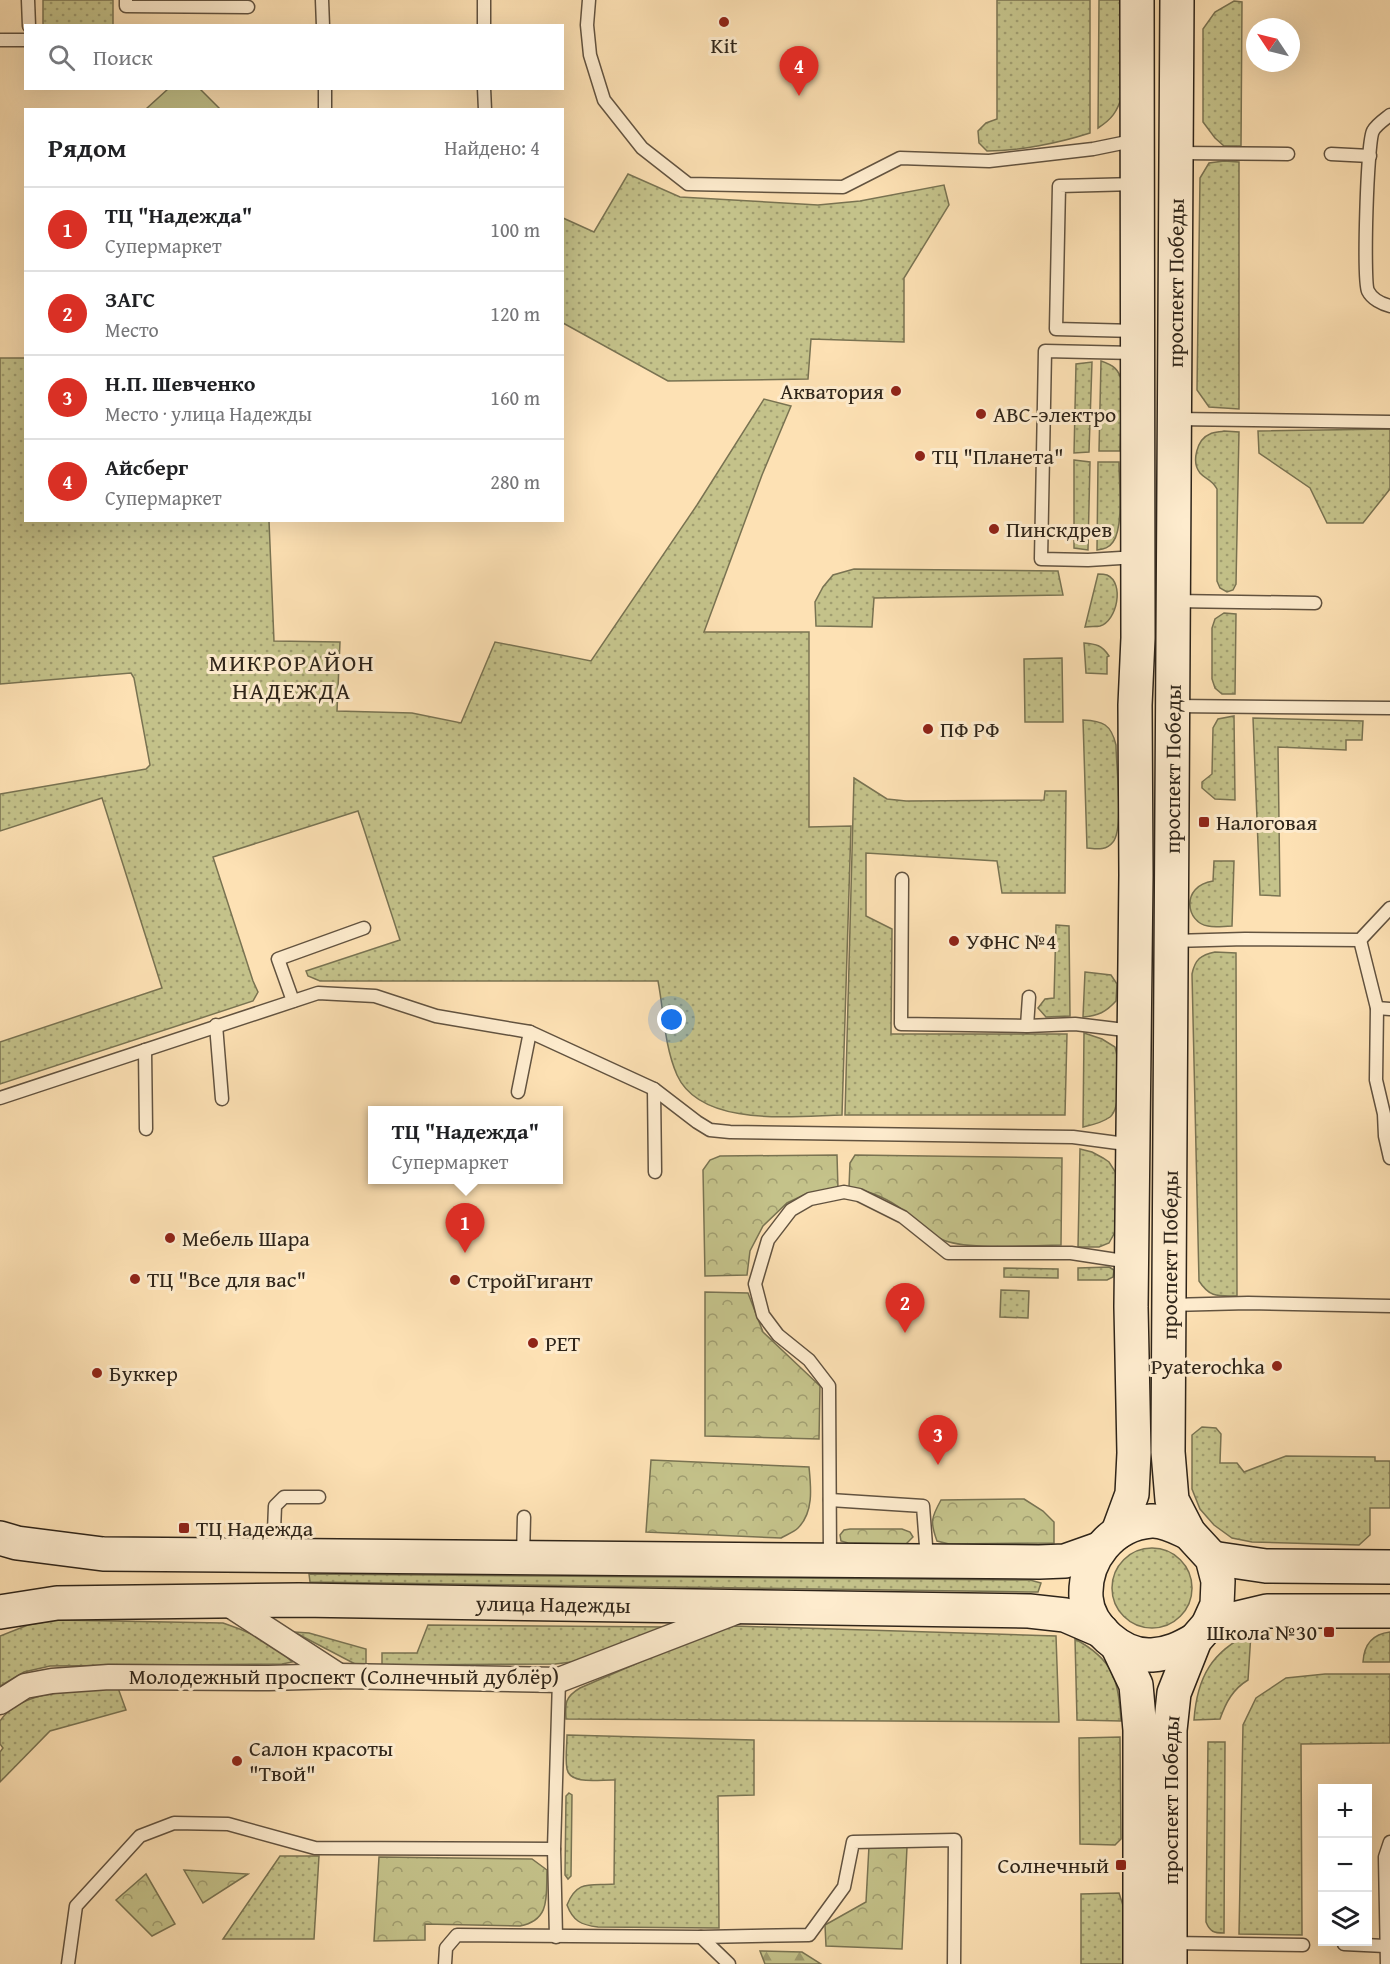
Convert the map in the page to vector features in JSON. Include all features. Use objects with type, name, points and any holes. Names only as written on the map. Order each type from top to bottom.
[{"type":"main road","name":"проспект Победы","points":[[1137,0],[1138,557],[1131,1263],[1133,1474],[1132,1494],[1109,1540],[1087,1575],[1086,1598],[1090,1611],[1109,1638],[1136,1685],[1140,1730],[1140,1964]]},
{"type":"main road","name":"проспект Победы","points":[[1171,1954],[1170,1730],[1174,1693],[1217,1605],[1218,1581],[1212,1558],[1190,1533],[1172,1500],[1168,1452],[1177,0]]},
{"type":"main road","name":"проспект Победы","points":[[1109,1540],[1138,1524],[1152,1521],[1172,1525],[1190,1533]]},
{"type":"main road","name":"улица Надежды","points":[[0,1538],[17,1543],[103,1554],[1065,1562],[1109,1540]]},
{"type":"main road","points":[[1212,1558],[1266,1566],[1390,1567]]},
{"type":"main road","name":"улица Надежды","points":[[0,1612],[57,1603],[222,1600],[752,1605],[1029,1611],[1065,1615],[1109,1638]]},
{"type":"main road","points":[[1109,1638],[1138,1654],[1151,1656],[1172,1652],[1202,1632],[1267,1611],[1390,1611]]},
{"type":"street","points":[[222,1600],[339,1676]]},
{"type":"street","name":"Молодежный проспект (Солнечный дублёр)","points":[[0,1702],[25,1686],[52,1681],[109,1677],[339,1676],[559,1680],[752,1605]]},
{"type":"lane","points":[[28,0],[29,24]]},
{"type":"lane","points":[[126,0],[126,6],[248,7]]},
{"type":"lane","points":[[322,0],[323,24]]},
{"type":"lane","points":[[484,0],[484,24]]},
{"type":"lane","points":[[589,0],[586,25],[590,55],[604,100],[642,148],[688,184],[843,187],[900,158],[989,161],[1093,149],[1137,140]]},
{"type":"lane","points":[[0,40],[24,40]]},
{"type":"lane","points":[[325,90],[325,108]]},
{"type":"lane","points":[[484,90],[484,108]]},
{"type":"lane","points":[[1390,115],[1373,131],[1366,187],[1365,276],[1368,292],[1380,303],[1390,306]]},
{"type":"lane","points":[[1176,153],[1288,154]]},
{"type":"lane","points":[[1331,154],[1370,156]]},
{"type":"lane","points":[[1137,184],[1059,186],[1056,329],[1138,342]]},
{"type":"lane","points":[[1138,342],[1045,351],[1041,559],[1088,560],[1138,557]]},
{"type":"lane","points":[[1174,419],[1390,422]]},
{"type":"lane","points":[[1174,601],[1315,603]]},
{"type":"lane","points":[[1173,706],[1390,708]]},
{"type":"lane","points":[[902,879],[901,1024],[1027,1026],[1075,1024],[1132,1031]]},
{"type":"lane","points":[[1172,941],[1360,940],[1390,908]]},
{"type":"lane","points":[[293,1001],[278,959],[364,928]]},
{"type":"lane","points":[[1360,940],[1377,1008],[1376,1080],[1384,1114],[1385,1136],[1390,1158]]},
{"type":"lane","points":[[0,1098],[318,993],[375,996],[436,1016],[530,1032],[654,1089],[710,1130],[1073,1137],[1133,1144]]},
{"type":"lane","points":[[1027,1026],[1029,997]]},
{"type":"lane","points":[[1377,1008],[1390,1009]]},
{"type":"lane","points":[[216,1025],[222,1099]]},
{"type":"lane","points":[[518,1092],[530,1032]]},
{"type":"lane","points":[[145,1050],[146,1129]]},
{"type":"lane","points":[[654,1089],[655,1172]]},
{"type":"lane","points":[[830,1560],[829,1386],[809,1360],[778,1335],[768,1322],[755,1284],[768,1240],[791,1210],[810,1199],[844,1192],[859,1195],[903,1217],[948,1253],[1071,1253],[1131,1263]]},
{"type":"lane","points":[[1169,1305],[1248,1303],[1390,1306]]},
{"type":"lane","points":[[273,1556],[275,1506],[284,1497],[320,1497]]},
{"type":"lane","points":[[830,1500],[923,1506],[927,1560]]},
{"type":"lane","points":[[522,1558],[524,1517]]},
{"type":"lane","points":[[556,1937],[554,1849],[559,1680]]},
{"type":"lane","points":[[68,1964],[76,1906],[140,1836],[174,1823],[228,1824],[315,1848],[554,1849]]},
{"type":"lane","points":[[445,1964],[446,1948],[457,1935],[556,1937],[809,1935],[844,1887],[853,1842],[955,1840],[954,1964]]},
{"type":"lane","points":[[1387,1964],[1385,1857],[1390,1842]]},
{"type":"lane","points":[[701,1937],[729,1964]]},
{"type":"lane","points":[[1171,1954],[1303,1945]]},
{"type":"lane","points":[[1372,1945],[1385,1946]]},
{"type":"green space","points":[[43,0],[113,0],[113,24],[43,24]]},
{"type":"green space","points":[[997,0],[1090,0],[1090,133],[1012,150],[987,151],[979,143],[978,131],[986,123],[997,119]]},
{"type":"green space","points":[[1099,0],[1122,0],[1122,96],[1113,115],[1098,128]]},
{"type":"green space","points":[[1234,1],[1242,2],[1241,146],[1224,146],[1203,122],[1203,29],[1215,12]]},
{"type":"green space","points":[[167,90],[201,90],[219,108],[147,108]]},
{"type":"green space","points":[[1239,162],[1239,409],[1209,407],[1197,390],[1200,178],[1209,163]]},
{"type":"green space","points":[[628,174],[680,197],[818,205],[860,201],[944,185],[949,205],[904,278],[904,342],[811,339],[808,379],[668,381],[564,324],[564,218],[594,232]]},
{"type":"green space","points":[[0,358],[24,358],[24,522],[269,522],[274,641],[340,642],[337,711],[412,713],[461,723],[495,642],[591,661],[697,505],[764,399],[791,406],[762,475],[704,632],[809,632],[809,827],[851,826],[842,1115],[775,1117],[751,1115],[727,1111],[706,1104],[689,1092],[677,1075],[669,1052],[658,981],[320,981],[308,976],[306,971],[400,940],[358,811],[213,857],[258,992],[253,1001],[0,1084],[0,1042],[162,988],[102,798],[0,831],[0,794],[146,769],[150,765],[134,678],[131,673],[0,684]]},
{"type":"green space","points":[[1101,361],[1115,368],[1122,382],[1120,451],[1099,451]]},
{"type":"green space","points":[[1092,362],[1089,452],[1074,453],[1076,364]]},
{"type":"green space","points":[[1390,429],[1390,489],[1363,523],[1327,523],[1310,488],[1259,453],[1258,431]]},
{"type":"green space","points":[[1224,431],[1239,432],[1236,584],[1233,590],[1227,592],[1220,588],[1217,581],[1217,489],[1200,473],[1196,463],[1197,451],[1205,437]]},
{"type":"green space","points":[[1074,460],[1090,462],[1088,550],[1074,548]]},
{"type":"green space","points":[[1098,462],[1119,462],[1120,504],[1119,526],[1113,542],[1106,548],[1097,550]]},
{"type":"green space","points":[[854,569],[1058,571],[1063,595],[874,598],[872,627],[816,626],[815,602],[823,587],[833,575]]},
{"type":"green space","points":[[1098,574],[1107,575],[1113,579],[1117,602],[1106,623],[1100,626],[1085,627]]},
{"type":"green space","points":[[1224,613],[1236,614],[1235,694],[1222,694],[1215,688],[1212,679],[1212,628],[1215,619]]},
{"type":"green space","points":[[1084,643],[1104,649],[1109,656],[1107,657],[1107,674],[1086,673]]},
{"type":"green space","points":[[1062,658],[1063,722],[1025,722],[1024,659]]},
{"type":"green space","points":[[1234,716],[1235,800],[1215,799],[1202,788],[1202,782],[1212,774],[1213,728],[1218,719]]},
{"type":"green space","points":[[1253,718],[1363,721],[1362,740],[1346,740],[1346,750],[1278,747],[1280,896],[1260,895]]},
{"type":"green space","points":[[1083,720],[1096,721],[1109,728],[1116,745],[1118,824],[1113,842],[1101,849],[1087,848]]},
{"type":"green space","points":[[854,778],[887,799],[906,801],[1044,800],[1045,791],[1066,791],[1065,893],[1002,893],[997,861],[866,853],[866,916],[892,929],[891,1034],[1067,1034],[1065,1115],[845,1115]]},
{"type":"green space","points":[[1214,861],[1234,861],[1232,926],[1208,926],[1201,923],[1191,912],[1191,897],[1195,890],[1202,884],[1213,881]]},
{"type":"green space","points":[[1056,925],[1069,926],[1070,1016],[1046,1017],[1038,1008],[1045,999],[1054,998]]},
{"type":"green space","points":[[1215,952],[1236,953],[1237,1296],[1215,1295],[1207,1291],[1199,1281],[1192,974],[1199,959]]},
{"type":"green space","points":[[1085,972],[1111,975],[1117,984],[1116,1001],[1112,1005],[1101,1013],[1083,1017]]},
{"type":"green space","points":[[1084,1033],[1102,1039],[1115,1047],[1118,1062],[1118,1094],[1114,1112],[1110,1117],[1083,1127]]},
{"type":"green space","points":[[1080,1149],[1092,1152],[1109,1162],[1116,1173],[1115,1232],[1109,1243],[1099,1247],[1078,1247]]},
{"type":"green space","points":[[837,1155],[838,1189],[808,1193],[787,1203],[763,1226],[750,1251],[747,1275],[705,1276],[703,1170],[710,1160],[720,1156]]},
{"type":"green space","points":[[855,1155],[1062,1158],[1061,1245],[982,1246],[952,1243],[941,1239],[891,1202],[849,1187],[850,1163]]},
{"type":"green space","points":[[1109,1267],[1114,1270],[1113,1277],[1107,1280],[1078,1280],[1078,1268]]},
{"type":"green space","points":[[1004,1268],[1058,1269],[1058,1278],[1004,1277]]},
{"type":"green space","points":[[1001,1290],[1029,1291],[1028,1318],[1000,1317]]},
{"type":"green space","points":[[705,1292],[748,1293],[763,1332],[820,1386],[819,1439],[705,1436]]},
{"type":"green space","points":[[1202,1427],[1216,1428],[1221,1434],[1220,1463],[1237,1463],[1244,1472],[1286,1456],[1375,1457],[1375,1461],[1390,1461],[1390,1508],[1370,1508],[1370,1535],[1359,1545],[1252,1542],[1232,1538],[1214,1525],[1200,1509],[1192,1489],[1192,1435]]},
{"type":"green space","points":[[651,1460],[809,1467],[810,1499],[807,1515],[798,1528],[781,1538],[646,1532]]},
{"type":"green space","points":[[1024,1499],[1043,1511],[1054,1522],[1054,1543],[949,1544],[937,1541],[933,1520],[941,1500]]},
{"type":"green space","points":[[902,1529],[910,1532],[913,1537],[906,1544],[841,1541],[840,1535],[844,1530]]},
{"type":"green space","points":[[1152,1548],[1167,1551],[1180,1560],[1189,1573],[1192,1588],[1189,1603],[1180,1616],[1167,1625],[1152,1628],[1137,1625],[1124,1616],[1115,1603],[1112,1588],[1115,1573],[1124,1560],[1137,1551]]},
{"type":"green space","points":[[309,1574],[1030,1580],[1041,1583],[1038,1592],[1029,1592],[310,1582]]},
{"type":"green space","points":[[57,1620],[223,1623],[251,1634],[278,1649],[292,1662],[282,1664],[50,1666],[24,1672],[0,1686],[0,1636],[28,1625]]},
{"type":"green space","points":[[428,1625],[669,1627],[580,1661],[555,1664],[382,1665],[382,1653],[417,1653]]},
{"type":"green space","points":[[734,1626],[1056,1636],[1059,1722],[566,1719],[567,1701],[571,1694],[580,1688],[700,1636]]},
{"type":"green space","points":[[294,1632],[309,1633],[366,1649],[366,1665],[357,1665]]},
{"type":"green space","points":[[1390,1632],[1390,1662],[1363,1662],[1365,1650],[1370,1641]]},
{"type":"green space","points":[[1251,1633],[1248,1680],[1231,1696],[1220,1719],[1194,1720],[1199,1691],[1209,1667],[1226,1648]]},
{"type":"green space","points":[[1075,1639],[1106,1663],[1118,1693],[1121,1721],[1077,1720]]},
{"type":"green space","points":[[1325,1674],[1390,1674],[1390,1743],[1301,1744],[1302,1935],[1239,1934],[1243,1725],[1256,1698],[1286,1678]]},
{"type":"green space","points":[[118,1688],[126,1710],[50,1731],[0,1782],[0,1752],[3,1748],[0,1744],[0,1721],[10,1710],[23,1702],[54,1693]]},
{"type":"green space","points":[[567,1735],[754,1740],[754,1795],[718,1796],[719,1928],[598,1927],[582,1923],[572,1915],[567,1905],[580,1887],[614,1884],[615,1780],[580,1780],[569,1774],[566,1761]]},
{"type":"green space","points":[[1120,1737],[1121,1839],[1115,1845],[1080,1844],[1079,1738]]},
{"type":"green space","points":[[1208,1742],[1225,1742],[1224,1933],[1213,1931],[1206,1922]]},
{"type":"green space","points":[[569,1793],[572,1795],[571,1876],[568,1879],[565,1875],[566,1796]]},
{"type":"green space","points":[[869,1846],[907,1847],[902,1949],[826,1946],[825,1925],[866,1902]]},
{"type":"green space","points":[[280,1856],[319,1856],[314,1939],[223,1939]]},
{"type":"green space","points":[[379,1857],[532,1859],[547,1870],[545,1906],[537,1918],[520,1926],[425,1924],[425,1940],[374,1941]]},
{"type":"green space","points":[[184,1870],[248,1874],[203,1903]]},
{"type":"green space","points":[[146,1874],[175,1924],[152,1936],[116,1900]]},
{"type":"green space","points":[[1119,1893],[1128,1921],[1128,1964],[1081,1964],[1081,1894]]},
{"type":"green space","points":[[760,1951],[802,1952],[821,1964],[765,1964]]},
{"type":"place","name":"Kit","points":[[724,22]]},
{"type":"place","name":"Айсберг","points":[[799,96]]},
{"type":"place","name":"Акватория","points":[[896,391]]},
{"type":"place","name":"АВС-электро","points":[[981,414]]},
{"type":"place","name":"ТЦ \"Планета\"","points":[[920,456]]},
{"type":"place","name":"Пинскдрев","points":[[994,529]]},
{"type":"place","name":"ПФ РФ","points":[[928,729]]},
{"type":"place","name":"Налоговая","points":[[1204,822]]},
{"type":"place","name":"УФНС №4","points":[[954,941]]},
{"type":"place","name":"Мебель Шара","points":[[170,1238]]},
{"type":"place","name":"ТЦ \"Надежда\"","points":[[465,1253]]},
{"type":"place","name":"ТЦ \"Все для вас\"","points":[[135,1279]]},
{"type":"place","name":"СтройГигант","points":[[455,1280]]},
{"type":"place","name":"ЗАГС","points":[[905,1333]]},
{"type":"place","name":"РЕТ","points":[[533,1343]]},
{"type":"place","name":"Pyaterochka","points":[[1277,1366]]},
{"type":"place","name":"Буккер","points":[[97,1373]]},
{"type":"place","name":"Н.П. Шевченко","points":[[938,1465]]},
{"type":"place","name":"ТЦ Надежда","points":[[184,1528]]},
{"type":"place","name":"Школа №30","points":[[1329,1632]]},
{"type":"place","name":"Салон красоты \"Твой\"","points":[[237,1761]]},
{"type":"place","name":"Солнечный","points":[[1121,1865]]},
{"type":"district","name":"МИКРОРАЙОН НАДЕЖДА","points":[[292,676]]}]
